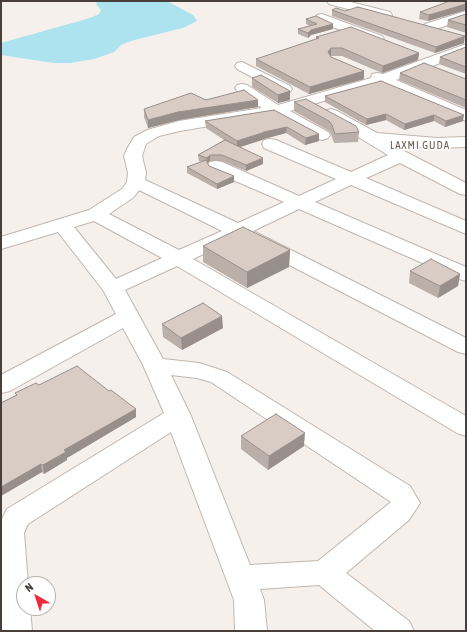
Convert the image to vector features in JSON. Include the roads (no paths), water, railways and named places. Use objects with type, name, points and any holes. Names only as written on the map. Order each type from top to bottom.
[{"type":"street","points":[[333,1],[400,19]]},
{"type":"street","points":[[430,27],[466,15]]},
{"type":"street","points":[[322,18],[386,42]]},
{"type":"street","points":[[415,23],[461,39]]},
{"type":"street","points":[[330,35],[351,29]]},
{"type":"street","points":[[1,243],[96,214],[128,193],[136,182],[137,173],[133,156],[135,149],[140,141],[149,135],[179,126],[241,118],[276,110],[384,79],[430,63],[461,39]]},
{"type":"street","points":[[414,52],[445,73]]},
{"type":"street","points":[[242,66],[308,100],[373,138],[400,156],[466,190]]},
{"type":"street","points":[[363,71],[466,116]]},
{"type":"street","points":[[242,88],[276,110],[322,135]]},
{"type":"street","points":[[373,138],[437,143],[466,142]]},
{"type":"street","points":[[270,144],[466,228]]},
{"type":"street","points":[[113,288],[299,201],[400,156]]},
{"type":"street","points":[[216,166],[466,275]]},
{"type":"street","points":[[136,182],[236,230],[466,347]]},
{"type":"street","points":[[96,214],[178,258],[465,425]]},
{"type":"street","points":[[62,224],[113,288],[155,365],[178,416],[249,600],[251,631]]},
{"type":"street","points":[[1,385],[128,316]]},
{"type":"street","points":[[155,365],[199,371],[219,377],[400,493],[406,503],[400,513],[325,573],[240,578]]},
{"type":"street","points":[[16,631],[10,533],[17,517],[178,416]]},
{"type":"street","points":[[325,573],[398,631]]},
{"type":"water","points":[[97,1],[167,1],[193,15],[197,21],[183,28],[131,41],[121,45],[114,52],[94,59],[71,63],[54,63],[1,55],[1,43],[90,18],[99,14],[101,10],[96,4]]},
{"type":"district","name":"LAXMI GUDA","points":[[420,146]]}]
